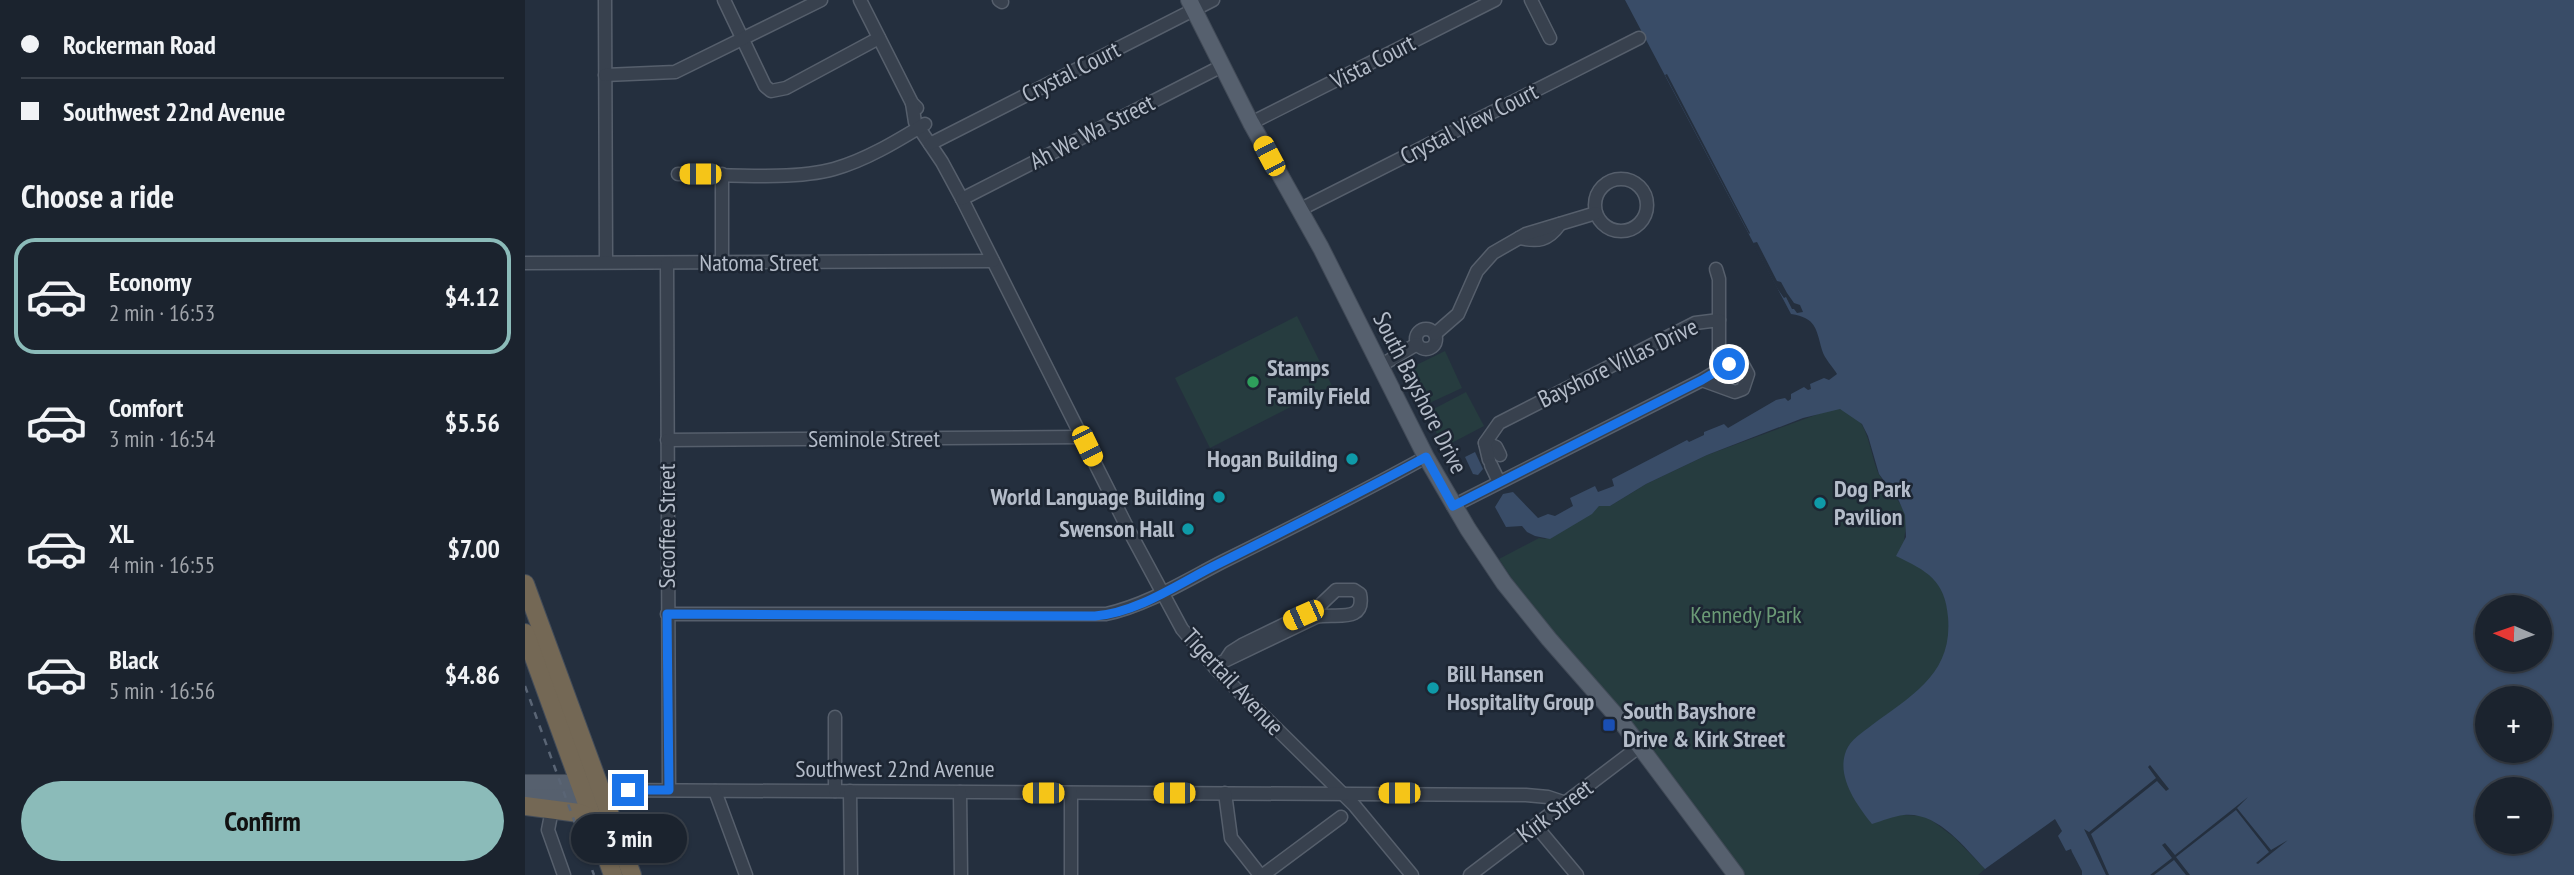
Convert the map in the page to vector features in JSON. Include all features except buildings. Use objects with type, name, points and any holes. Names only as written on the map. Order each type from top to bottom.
[{"type":"highway","points":[[525,584],[588,790],[592,818],[613,875]]},
{"type":"highway","points":[[525,633],[588,790],[632,875]]},
{"type":"highway","points":[[528,803],[592,818]]},
{"type":"main road","name":"South Bayshore Drive","points":[[1191,5],[1453,506],[1497,574],[1640,746],[1736,875]]},
{"type":"main road","name":"Southwest 22nd Avenue","points":[[525,783],[588,790]]},
{"type":"main road","name":"Southwest 22nd Avenue","points":[[528,803],[588,790]]},
{"type":"street","points":[[605,0],[606,262]]},
{"type":"street","points":[[725,0],[769,90],[786,88],[879,38]]},
{"type":"street","points":[[605,75],[671,74],[821,0]]},
{"type":"street","name":"Tigertail Avenue","points":[[860,0],[912,103],[913,117],[933,142],[1161,593],[1188,637],[1343,793],[1412,875]]},
{"type":"street","name":"Crystal Court","points":[[933,142],[1191,5],[1213,0]]},
{"type":"street","name":"Vista Court","points":[[1251,123],[1495,0]]},
{"type":"street","points":[[1531,0],[1550,38]]},
{"type":"street","name":"Crystal View Court","points":[[1299,209],[1639,38]]},
{"type":"street","name":"Ah We Wa Street","points":[[962,199],[1222,66]]},
{"type":"street","points":[[678,174],[792,175],[826,171],[857,160],[922,126]]},
{"type":"street","points":[[722,174],[722,263]]},
{"type":"street","points":[[1625,178],[1635,182],[1647,198],[1644,218],[1629,230],[1610,229],[1596,213],[1598,192],[1614,179],[1625,178]]},
{"type":"street","points":[[1380,366],[1417,344],[1421,348],[1429,349],[1436,343],[1435,334],[1458,313],[1483,262],[1500,248],[1526,234],[1596,213]]},
{"type":"street","name":"Natoma Street","points":[[525,262],[993,261]]},
{"type":"street","name":"Secoffee Street","points":[[667,263],[669,790]]},
{"type":"street","points":[[1716,269],[1719,279],[1719,320]]},
{"type":"street","name":"Bayshore Villas Drive","points":[[1505,480],[1485,443],[1496,425],[1531,405],[1704,320],[1719,320],[1719,358],[1722,367]]},
{"type":"street","points":[[1453,506],[1702,380],[1722,367],[1733,363],[1743,365],[1748,374],[1743,389],[1730,392],[1702,380]]},
{"type":"street","name":"Seminole Street","points":[[667,440],[1082,437]]},
{"type":"street","points":[[667,614],[1095,616],[1119,611],[1161,593],[1355,496],[1426,457]]},
{"type":"street","points":[[1214,666],[1316,617],[1351,615],[1359,607],[1360,594],[1349,589],[1336,590],[1316,609],[1242,645],[1227,658]]},
{"type":"street","points":[[835,717],[835,791]]},
{"type":"street","name":"Kirk Street","points":[[1470,875],[1640,746]]},
{"type":"street","points":[[1307,793],[1318,770]]},
{"type":"street","name":"Southwest 22nd Avenue","points":[[588,790],[1533,795],[1566,803]]},
{"type":"street","points":[[715,791],[746,875]]},
{"type":"street","points":[[850,791],[851,875]]},
{"type":"street","points":[[960,792],[961,875]]},
{"type":"street","points":[[1071,793],[1071,875]]},
{"type":"street","points":[[1226,793],[1231,838],[1261,875],[1341,817]]},
{"type":"street","points":[[1364,816],[1374,793]]},
{"type":"street","points":[[528,803],[541,825],[548,831],[564,875]]},
{"type":"street","points":[[548,831],[552,810]]},
{"type":"street","points":[[1536,826],[1577,875]]},
{"type":"green space","name":"Stamps Family Field","points":[[1297,316],[1332,386],[1210,448],[1175,378]]},
{"type":"green space","points":[[1445,351],[1462,388],[1423,406],[1406,370]]},
{"type":"green space","points":[[1466,392],[1484,426],[1444,447],[1426,413]]},
{"type":"green space","name":"Kennedy Park","points":[[1832,409],[1844,410],[1854,415],[1861,423],[1880,476],[1906,516],[1905,549],[1912,560],[1937,582],[1945,598],[1949,619],[1947,651],[1936,673],[1912,696],[1871,726],[1847,748],[1903,815],[1926,816],[1954,837],[1985,869],[1978,875],[1741,875],[1524,597],[1499,559],[1539,538],[1545,539],[1599,506],[1610,506],[1646,484],[1707,455]]},
{"type":"water","points":[[1625,0],[2574,0],[2574,875],[2082,875],[2071,849],[2066,851],[2058,836],[2062,831],[2055,819],[1985,869],[1949,832],[1928,819],[1904,815],[1872,824],[1846,781],[1846,751],[1857,736],[1915,693],[1937,668],[1948,637],[1948,617],[1943,594],[1933,578],[1896,556],[1906,537],[1905,515],[1899,501],[1879,474],[1862,424],[1840,409],[1803,418],[1707,455],[1646,484],[1610,506],[1599,506],[1592,514],[1550,539],[1535,536],[1522,526],[1506,527],[1495,507],[1503,494],[1513,492],[1538,518],[1548,514],[1555,516],[1573,506],[1570,498],[1595,486],[1598,492],[1614,486],[1612,479],[1687,440],[1689,442],[1724,424],[1728,428],[1776,400],[1785,398],[1788,401],[1791,394],[1804,387],[1808,390],[1811,389],[1810,384],[1824,378],[1829,380],[1837,374],[1823,353],[1814,325],[1791,314]]},
{"type":"water","points":[[1475,452],[1483,469],[1478,475],[1473,474],[1465,457]]},
{"type":"pier","points":[[1667,74],[1750,233],[1749,234],[1665,75]]},
{"type":"pier","points":[[1757,242],[1777,281],[1781,282],[1803,312],[1797,313],[1792,309],[1777,288],[1753,243]]},
{"type":"pier","points":[[2150,765],[2169,789],[2166,791],[2157,781],[2091,834],[2109,875],[2106,875],[2084,829],[2089,832],[2156,778],[2148,767]]},
{"type":"pier","points":[[2248,797],[2237,808],[2271,850],[2288,840],[2256,863],[2269,852],[2236,810],[2176,857],[2190,875],[2186,875],[2174,860],[2154,875],[2150,875],[2172,858],[2162,845],[2165,843],[2175,855]]},
{"type":"railway","points":[[525,686],[594,875]]},
{"type":"place","name":"Stamps Family Field","points":[[1253,382]]},
{"type":"place","name":"Hogan Building","points":[[1352,459]]},
{"type":"place","name":"World Language Building","points":[[1219,497]]},
{"type":"place","name":"Dog Park Pavilion","points":[[1820,503]]},
{"type":"place","name":"Swenson Hall","points":[[1188,529]]},
{"type":"place","name":"Bill Hansen Hospitality Group","points":[[1433,688]]},
{"type":"place","name":"South Bayshore Drive & Kirk Street","points":[[1609,725]]},
{"type":"route","points":[[628,790],[669,790],[667,614],[1095,616],[1113,613],[1161,593],[1355,496],[1426,457],[1453,506],[1729,364]]}]
